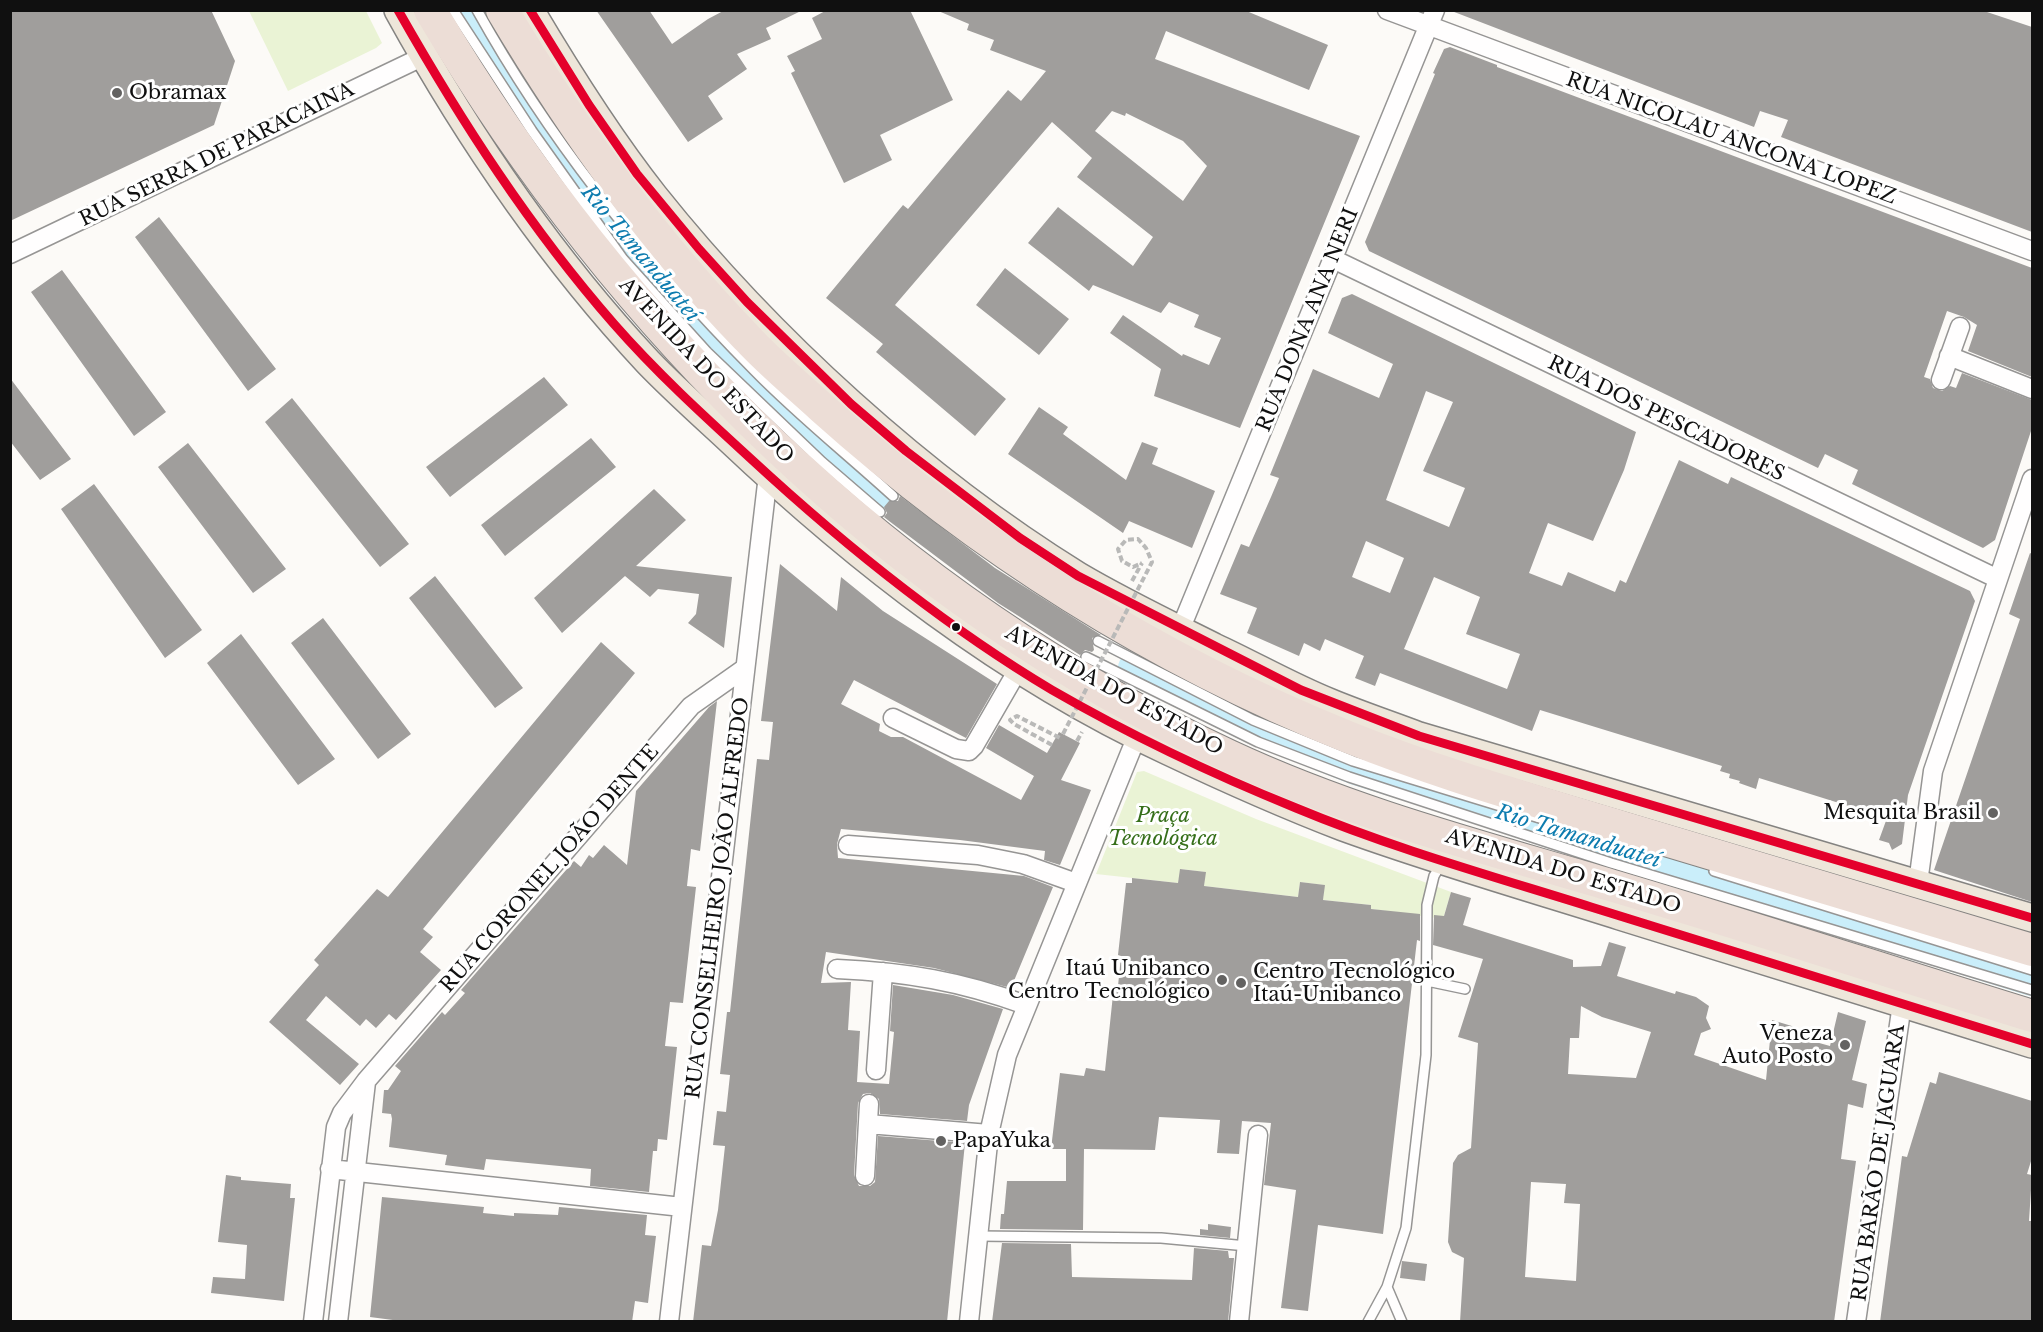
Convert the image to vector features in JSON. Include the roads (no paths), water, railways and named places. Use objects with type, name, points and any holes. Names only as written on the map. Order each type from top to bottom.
[{"type":"highway","name":"AVENIDA DO ESTADO","points":[[430,10],[475,86],[532,168],[615,275],[674,343],[787,458],[862,525],[1013,637],[1151,717],[1233,758],[1379,815],[2032,1016]]},
{"type":"highway","points":[[502,10],[537,70],[585,141],[670,251],[748,340],[886,466],[991,544],[1077,602],[1263,700],[1351,738],[1440,771],[2032,950]]},
{"type":"main road","name":"AVENIDA DO ESTADO","points":[[398,10],[424,56],[500,173],[598,304],[650,363],[768,475],[865,558],[969,637],[1085,709],[1137,736],[1267,796],[1344,827],[1443,861],[2032,1044]]},
{"type":"main road","points":[[530,10],[592,111],[654,197],[727,281],[815,370],[912,456],[1023,540],[1121,601],[1329,702],[1419,736],[2032,918]]},
{"type":"street","points":[[1387,10],[1432,18]]},
{"type":"street","name":"RUA DONA ANA NERI","points":[[1180,630],[1432,18]]},
{"type":"street","name":"RUA NICOLAU ANCONA LOPEZ","points":[[1432,18],[2032,251]]},
{"type":"street","name":"RUA SERRA DE PARACAINA","points":[[10,254],[424,56]]},
{"type":"street","name":"RUA DOS PESCADORES","points":[[1333,259],[1998,579]]},
{"type":"street","points":[[1941,380],[1960,327]]},
{"type":"street","points":[[1949,356],[2032,389]]},
{"type":"street","name":"RUA CONSELHEIRO JOÃO ALFREDO","points":[[669,1322],[768,475]]},
{"type":"street","points":[[1918,883],[1933,771],[2032,479]]},
{"type":"street","name":"RUA CORONEL JOÃO DENTE","points":[[313,1322],[330,1169],[336,1127],[342,1113],[366,1081],[691,706],[745,668]]},
{"type":"street","points":[[893,718],[956,749],[969,751],[1019,668]]},
{"type":"street","points":[[969,1322],[989,1134],[1007,1055],[1137,736]]},
{"type":"street","points":[[848,845],[978,855],[1023,864],[1076,883]]},
{"type":"street","points":[[837,969],[883,972],[961,983],[1026,1005]]},
{"type":"street","points":[[876,1070],[883,972]]},
{"type":"street","name":"RUA BARÃO DE JAGUARA","points":[[1856,1322],[1902,1004]]},
{"type":"street","points":[[338,1322],[366,1081]]},
{"type":"street","points":[[865,1176],[869,1104]]},
{"type":"street","points":[[868,1124],[989,1134]]},
{"type":"street","points":[[1239,1322],[1258,1135]]},
{"type":"street","points":[[330,1169],[682,1207]]},
{"type":"lane","points":[[453,10],[532,131],[623,259],[707,352],[822,462],[880,512]]},
{"type":"lane","points":[[477,10],[567,151],[652,259],[755,371],[893,496]]},
{"type":"lane","points":[[1098,641],[1253,720],[1353,761],[1623,844]]},
{"type":"lane","points":[[1086,657],[1258,742],[1349,777],[1611,863],[2032,990]]},
{"type":"lane","points":[[1368,1322],[1387,1287],[1408,1215],[1426,1055],[1427,905],[1434,876],[1443,861]]},
{"type":"lane","points":[[1700,866],[2032,970]]},
{"type":"lane","points":[[1427,981],[1465,988]]},
{"type":"lane","points":[[978,1236],[1161,1238],[1247,1246]]},
{"type":"lane","points":[[1387,1287],[1402,1322]]},
{"type":"waterway","name":"Rio Tamanduateí","points":[[464,10],[478,36],[543,130],[657,282],[761,393],[876,493]]},
{"type":"waterway","name":"Rio Tamanduateí","points":[[1135,668],[1251,726],[1356,768],[2032,979]]},
{"type":"place","name":"Obramax","points":[[117,93]]},
{"type":"place","name":"Mesquita Brasil","points":[[1993,813]]},
{"type":"place","name":"Itaú Unibanco Centro Tecnológico","points":[[1222,980]]},
{"type":"place","name":"Centro Tecnológico Itaú-Unibanco","points":[[1241,983]]},
{"type":"place","name":"Veneza Auto Posto","points":[[1845,1045]]},
{"type":"place","name":"PapaYuka","points":[[941,1141]]},
{"type":"park label","name":"Praça Tecnológica","points":[[1163,828]]}]
